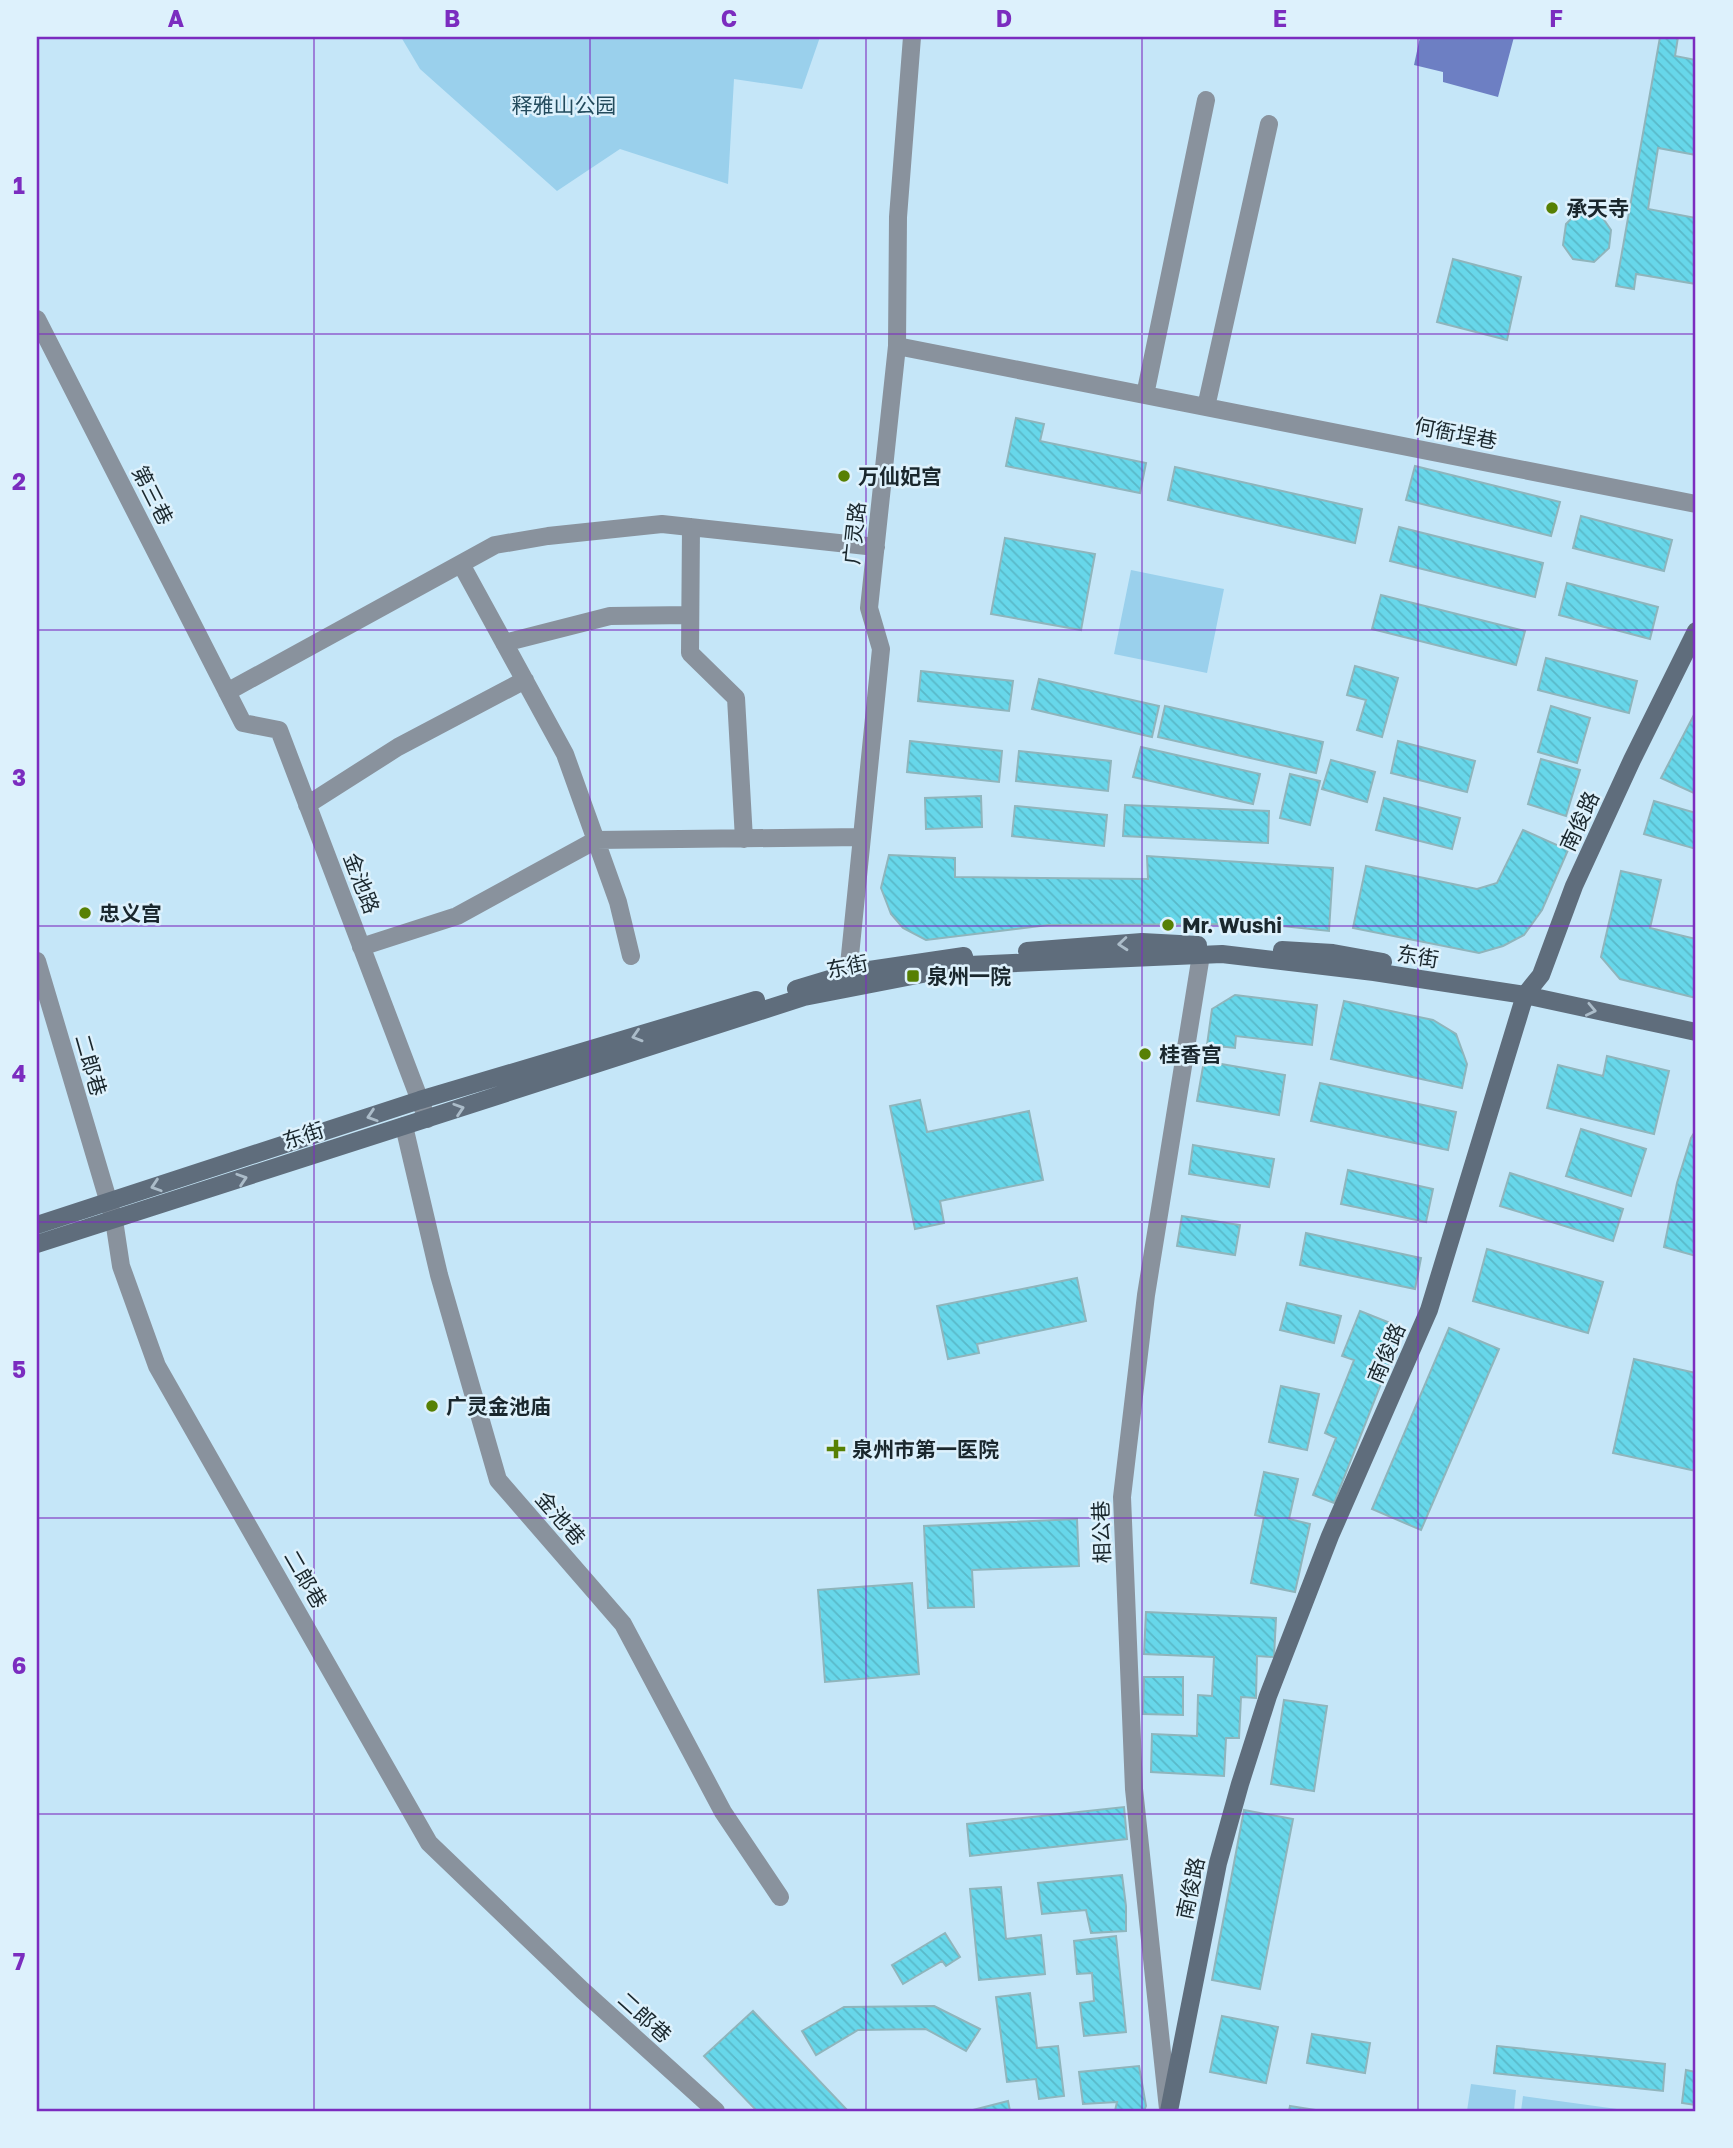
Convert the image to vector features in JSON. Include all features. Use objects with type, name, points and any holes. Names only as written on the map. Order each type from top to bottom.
[{"type":"main road","name":"南俊路","points":[[1169,2111],[1218,1863],[1268,1696],[1330,1536],[1429,1310],[1528,991],[1541,975],[1584,863],[1696,631]]},
{"type":"main road","name":"东街","points":[[37,1225],[420,1100],[937,958],[1142,942],[1333,953],[1528,991],[1696,1032]]},
{"type":"main road","name":"东街","points":[[37,1244],[804,998],[848,981],[970,965],[1222,954],[1528,991]]},
{"type":"street","name":"广灵路","points":[[848,981],[881,649],[869,608],[897,346],[898,217],[912,37]]},
{"type":"street","points":[[1145,395],[1206,100]]},
{"type":"street","points":[[1206,407],[1269,124]]},
{"type":"street","name":"第三巷","points":[[37,319],[227,692]]},
{"type":"street","name":"何衙埕巷","points":[[897,346],[1696,505]]},
{"type":"street","points":[[227,692],[495,545],[548,536],[662,524],[876,547]]},
{"type":"street","points":[[691,527],[690,653],[736,698],[744,839]]},
{"type":"street","points":[[461,564],[565,754],[618,902],[631,956]]},
{"type":"street","points":[[504,643],[610,616],[690,615]]},
{"type":"street","points":[[307,805],[398,747],[525,680]]},
{"type":"street","name":"金池路","points":[[227,692],[243,723],[279,730],[427,1119]]},
{"type":"street","points":[[361,947],[457,916],[596,840],[862,837]]},
{"type":"street","name":"相公巷","points":[[1169,2111],[1134,1789],[1122,1497],[1146,1295],[1201,955]]},
{"type":"street","name":"二郎巷","points":[[37,961],[114,1220],[121,1265],[157,1366],[429,1843],[582,1990],[716,2111]]},
{"type":"street","name":"金池巷","points":[[404,1126],[439,1275],[498,1480],[624,1624],[723,1812],[780,1897]]},
{"type":"green space","name":"释雅山公园","points":[[401,37],[820,37],[802,89],[734,79],[728,184],[620,149],[557,191],[420,69]]},
{"type":"green space","points":[[1131,570],[1224,589],[1207,673],[1114,654]]},
{"type":"green space","points":[[1471,2084],[1516,2090],[1514,2111],[1467,2111]]},
{"type":"green space","points":[[1523,2096],[1617,2109],[1617,2111],[1521,2111]]},
{"type":"water","points":[[1420,37],[1514,37],[1498,97],[1443,82],[1443,72],[1414,65]]},
{"type":"building","points":[[1660,37],[1678,37],[1675,56],[1696,60],[1696,155],[1658,148],[1648,209],[1696,218],[1696,284],[1636,274],[1634,289],[1616,286]]},
{"type":"building","points":[[1578,212],[1600,214],[1611,230],[1609,248],[1594,262],[1573,259],[1563,245],[1566,224]]},
{"type":"building","points":[[1453,259],[1521,277],[1507,340],[1437,322]]},
{"type":"building","points":[[1016,418],[1044,424],[1040,441],[1146,463],[1140,493],[1006,466]]},
{"type":"building","points":[[1415,466],[1560,502],[1551,536],[1406,500]]},
{"type":"building","points":[[1175,467],[1362,509],[1355,543],[1168,500]]},
{"type":"building","points":[[1581,516],[1672,540],[1664,571],[1573,548]]},
{"type":"building","points":[[1399,527],[1543,563],[1535,597],[1390,561]]},
{"type":"building","points":[[1005,538],[1095,554],[1081,630],[991,614]]},
{"type":"building","points":[[1567,583],[1658,607],[1650,639],[1559,615]]},
{"type":"building","points":[[1381,595],[1525,631],[1516,665],[1372,629]]},
{"type":"building","points":[[1546,658],[1637,681],[1629,713],[1538,690]]},
{"type":"building","points":[[1355,666],[1398,678],[1382,737],[1357,730],[1366,700],[1347,695]]},
{"type":"building","points":[[921,671],[1013,681],[1009,711],[918,701]]},
{"type":"building","points":[[1039,679],[1159,706],[1152,737],[1032,709]]},
{"type":"building","points":[[1165,706],[1323,742],[1316,773],[1158,737]]},
{"type":"building","points":[[1551,706],[1590,718],[1577,763],[1538,752]]},
{"type":"building","points":[[1696,711],[1696,794],[1661,778]]},
{"type":"building","points":[[910,741],[1002,751],[999,782],[907,772]]},
{"type":"building","points":[[1398,741],[1475,761],[1467,792],[1391,773]]},
{"type":"building","points":[[1141,747],[1260,774],[1253,804],[1133,777]]},
{"type":"building","points":[[1019,751],[1111,761],[1108,791],[1016,781]]},
{"type":"building","points":[[1541,759],[1580,770],[1566,816],[1528,804]]},
{"type":"building","points":[[1331,760],[1375,772],[1367,802],[1322,789]]},
{"type":"building","points":[[1290,774],[1320,781],[1310,825],[1280,818]]},
{"type":"building","points":[[981,796],[982,827],[926,829],[925,798]]},
{"type":"building","points":[[1384,798],[1460,818],[1452,849],[1376,830]]},
{"type":"building","points":[[1654,801],[1696,813],[1696,849],[1644,834]]},
{"type":"building","points":[[1125,805],[1269,811],[1268,843],[1123,836]]},
{"type":"building","points":[[1015,806],[1107,815],[1104,846],[1012,836]]},
{"type":"building","points":[[1523,830],[1568,850],[1542,910],[1524,935],[1503,946],[1479,953],[1353,928],[1366,866],[1477,889],[1497,883]]},
{"type":"building","points":[[889,855],[955,858],[955,877],[1148,879],[1147,856],[1333,868],[1329,931],[1263,924],[1048,925],[926,940],[903,928],[891,914],[881,888]]},
{"type":"building","points":[[1621,871],[1661,880],[1650,928],[1696,939],[1696,998],[1620,979],[1601,957]]},
{"type":"building","points":[[1235,995],[1317,1005],[1312,1045],[1236,1036],[1235,1048],[1207,1045],[1212,1009]]},
{"type":"building","points":[[1344,1001],[1433,1020],[1456,1034],[1467,1064],[1462,1088],[1331,1059]]},
{"type":"building","points":[[1607,1056],[1669,1071],[1654,1134],[1547,1108],[1558,1065],[1603,1076]]},
{"type":"building","points":[[1204,1061],[1285,1075],[1279,1115],[1197,1101]]},
{"type":"building","points":[[1320,1083],[1456,1112],[1448,1150],[1311,1121]]},
{"type":"building","points":[[920,1100],[927,1132],[1029,1111],[1043,1180],[940,1201],[944,1223],[915,1229],[890,1106]]},
{"type":"building","points":[[1581,1129],[1646,1149],[1631,1196],[1566,1176]]},
{"type":"building","points":[[1696,1130],[1696,1256],[1664,1247],[1677,1183]]},
{"type":"building","points":[[1193,1145],[1274,1159],[1269,1187],[1189,1174]]},
{"type":"building","points":[[1348,1170],[1433,1189],[1426,1222],[1341,1204]]},
{"type":"building","points":[[1510,1173],[1623,1209],[1613,1241],[1500,1206]]},
{"type":"building","points":[[1182,1216],[1240,1225],[1235,1255],[1177,1246]]},
{"type":"building","points":[[1306,1233],[1421,1258],[1415,1289],[1300,1265]]},
{"type":"building","points":[[1487,1249],[1603,1282],[1588,1333],[1473,1301]]},
{"type":"building","points":[[1077,1278],[1086,1321],[977,1344],[979,1353],[948,1359],[937,1306]]},
{"type":"building","points":[[1287,1303],[1341,1316],[1334,1343],[1280,1330]]},
{"type":"building","points":[[1360,1311],[1403,1328],[1334,1503],[1313,1495],[1336,1438],[1325,1433],[1354,1360],[1342,1356]]},
{"type":"building","points":[[1449,1328],[1499,1349],[1421,1530],[1372,1509]]},
{"type":"building","points":[[1634,1359],[1696,1373],[1696,1471],[1613,1453]]},
{"type":"building","points":[[1281,1386],[1319,1394],[1307,1450],[1269,1442]]},
{"type":"building","points":[[1264,1472],[1298,1479],[1289,1519],[1310,1524],[1295,1592],[1251,1583],[1264,1517],[1255,1515]]},
{"type":"building","points":[[1077,1519],[1079,1566],[972,1570],[974,1607],[928,1608],[924,1526]]},
{"type":"building","points":[[912,1583],[919,1674],[825,1682],[818,1590]]},
{"type":"building","points":[[1146,1612],[1276,1618],[1274,1657],[1257,1656],[1256,1698],[1241,1697],[1239,1738],[1226,1738],[1224,1776],[1151,1772],[1152,1734],[1197,1736],[1198,1695],[1212,1696],[1214,1657],[1144,1654]]},
{"type":"building","points":[[1144,1677],[1183,1677],[1183,1715],[1143,1714]]},
{"type":"building","points":[[1284,1700],[1327,1706],[1314,1791],[1271,1784]]},
{"type":"building","points":[[1124,1807],[1127,1839],[970,1856],[967,1824]]},
{"type":"building","points":[[1244,1810],[1293,1819],[1260,1989],[1212,1980]]},
{"type":"building","points":[[1122,1875],[1126,1931],[1091,1933],[1086,1910],[1042,1914],[1038,1883]]},
{"type":"building","points":[[1001,1887],[1006,1939],[1041,1935],[1045,1974],[979,1980],[970,1889]]},
{"type":"building","points":[[945,1933],[960,1957],[946,1966],[942,1961],[903,1984],[892,1965]]},
{"type":"building","points":[[1116,1936],[1126,2032],[1084,2036],[1080,2003],[1094,2001],[1092,1973],[1077,1974],[1074,1941]]},
{"type":"building","points":[[1030,1993],[1037,2048],[1058,2046],[1064,2096],[1039,2099],[1036,2079],[1007,2082],[996,1997]]},
{"type":"building","points":[[934,2006],[980,2029],[966,2051],[926,2029],[858,2030],[816,2055],[802,2031],[844,2007]]},
{"type":"building","points":[[753,2011],[848,2111],[757,2111],[704,2056]]},
{"type":"building","points":[[1222,2016],[1278,2027],[1266,2083],[1210,2072]]},
{"type":"building","points":[[1312,2034],[1370,2043],[1365,2073],[1307,2063]]},
{"type":"building","points":[[1497,2046],[1665,2064],[1663,2091],[1494,2073]]},
{"type":"building","points":[[1139,2066],[1146,2106],[1144,2111],[1115,2111],[1117,2102],[1083,2104],[1079,2072]]},
{"type":"building","points":[[1686,2070],[1696,2072],[1696,2105],[1682,2103]]},
{"type":"building","points":[[1008,2101],[1010,2111],[969,2111]]},
{"type":"building","points":[[1290,2106],[1322,2111],[1289,2111]]},
{"type":"place","name":"承天寺","points":[[1552,208]]},
{"type":"place","name":"万仙妃宫","points":[[844,476]]},
{"type":"place","name":"忠义宫","points":[[85,913]]},
{"type":"place","name":"Mr. Wushi","points":[[1168,925]]},
{"type":"place","name":"泉州一院","points":[[913,976]]},
{"type":"place","name":"桂香宫","points":[[1145,1054]]},
{"type":"place","name":"广灵金池庙","points":[[432,1406]]},
{"type":"place","name":"泉州市第一医院","points":[[836,1449]]}]
